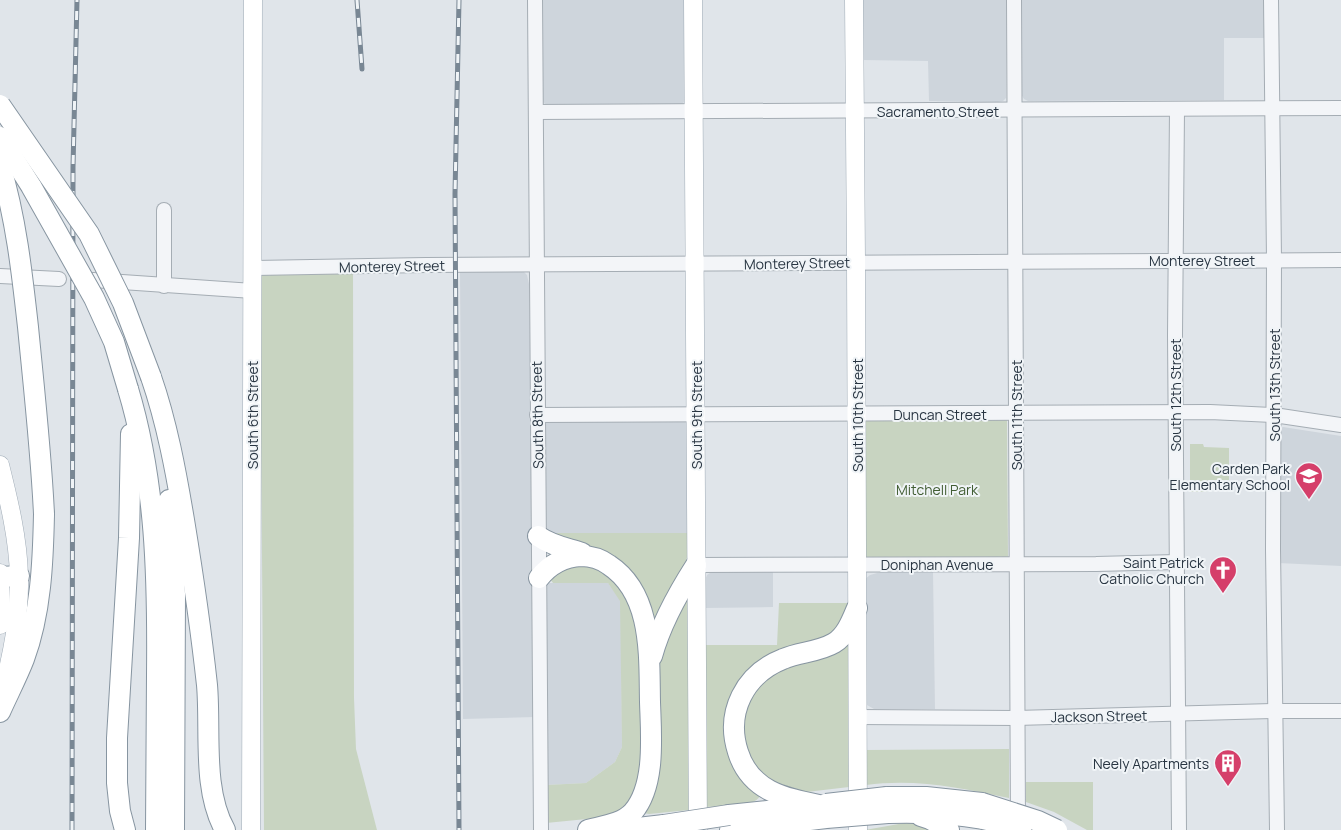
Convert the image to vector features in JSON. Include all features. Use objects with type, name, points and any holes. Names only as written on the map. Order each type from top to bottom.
[{"type":"highway","points":[[0,105],[89,234],[123,303],[158,397],[172,453],[189,553],[207,686],[210,736],[209,770],[218,819],[224,830]]},
{"type":"highway","points":[[0,137],[31,186],[94,298],[114,342],[140,434],[154,528],[158,597],[156,830]]},
{"type":"highway","points":[[0,165],[15,227],[24,291],[40,437],[44,514],[41,578],[33,627],[24,659],[0,712]]},
{"type":"highway","points":[[151,377],[165,457],[175,594],[174,830]]},
{"type":"highway","points":[[125,830],[120,811],[117,783],[117,738],[131,466],[128,389]]},
{"type":"highway","points":[[538,536],[546,542],[603,561],[614,568],[624,578],[634,593],[645,624],[650,670],[651,761],[649,774],[635,810],[628,817],[619,822],[588,830]]},
{"type":"highway","points":[[539,578],[546,569],[558,561],[589,556]]},
{"type":"highway","points":[[650,670],[656,643],[664,623],[696,565]]},
{"type":"highway","points":[[824,809],[786,798],[761,785],[750,775],[743,765],[736,747],[733,729],[735,716],[742,693],[757,674],[784,658],[826,647],[836,642],[846,630],[857,608]]},
{"type":"highway","points":[[894,808],[926,797],[982,811],[1038,821],[1057,830]]},
{"type":"highway","points":[[620,830],[664,825],[729,825],[824,809],[894,808],[930,819],[949,830]]},
{"type":"highway","points":[[809,830],[824,809]]},
{"type":"highway","points":[[982,811],[1022,830]]},
{"type":"main road","name":"South 6th Street","points":[[251,830],[253,0]]},
{"type":"main road","name":"South 9th Street","points":[[694,0],[698,830]]},
{"type":"main road","name":"South 10th Street","points":[[854,0],[858,830]]},
{"type":"main road","points":[[0,465],[10,505],[6,572],[0,625]]},
{"type":"main road","points":[[0,701],[17,622],[6,572]]},
{"type":"street","name":"South 8th Street","points":[[535,0],[541,830]]},
{"type":"street","name":"South 11th Street","points":[[1014,0],[1018,830]]},
{"type":"street","name":"South 13th Street","points":[[1271,0],[1274,260],[1273,550],[1277,830]]},
{"type":"street","name":"Sacramento Street","points":[[536,112],[1341,108]]},
{"type":"street","name":"South 12th Street","points":[[1177,110],[1175,260],[1179,830]]},
{"type":"street","points":[[164,210],[164,286]]},
{"type":"street","name":"Monterey Street","points":[[253,268],[426,264],[1341,260]]},
{"type":"street","points":[[0,276],[59,279]]},
{"type":"street","points":[[93,280],[253,291]]},
{"type":"street","name":"Duncan Street","points":[[537,415],[1210,412],[1274,416],[1341,425]]},
{"type":"street","name":"Doniphan Avenue","points":[[696,565],[1177,562]]},
{"type":"street","name":"Jackson Street","points":[[857,717],[1016,718],[1341,711]]},
{"type":"shaded area","points":[[541,0],[685,0],[685,101],[681,105],[550,107],[544,103],[541,98]]},
{"type":"shaded area","points":[[861,0],[1006,0],[1006,98],[998,102],[929,101],[928,61],[862,60]]},
{"type":"shaded area","points":[[1021,0],[1266,0],[1266,38],[1224,38],[1224,100],[1028,101],[1021,94]]},
{"type":"shaded area","points":[[460,272],[524,272],[527,275],[529,284],[535,717],[463,719]]},
{"type":"shaded area","points":[[546,421],[684,421],[688,423],[689,533],[548,533],[543,530],[543,425]]},
{"type":"shaded area","name":"Carden Park Elementary School","points":[[1283,427],[1341,436],[1341,566],[1278,563],[1278,430]]},
{"type":"shaded area","points":[[888,570],[933,570],[935,709],[874,709],[867,705],[865,699],[864,580],[870,575]]},
{"type":"shaded area","points":[[713,571],[773,571],[773,607],[705,608],[705,580],[707,575]]},
{"type":"shaded area","points":[[544,583],[608,583],[621,601],[622,747],[615,762],[586,783],[546,785]]},
{"type":"green space","points":[[353,272],[354,698],[356,749],[377,830],[264,830],[260,281],[262,274]]},
{"type":"green space","name":"Mitchell Park","points":[[1007,419],[1008,557],[866,559],[866,421]]},
{"type":"green space","points":[[1190,444],[1203,444],[1204,447],[1229,448],[1229,480],[1208,480],[1207,492],[1190,492]]},
{"type":"green space","points":[[548,533],[689,533],[688,554],[684,567],[651,642],[636,583]]},
{"type":"green space","points":[[583,559],[620,581],[641,629],[641,770],[628,807],[607,817],[546,823],[546,785],[586,783],[615,762],[622,747],[620,601],[608,583],[553,583],[550,579],[552,573]]},
{"type":"green space","points":[[688,593],[689,810],[649,814],[638,812],[657,654]]},
{"type":"green space","points":[[779,603],[848,603],[842,628],[801,648],[731,711],[760,796],[751,803],[705,807],[705,645],[777,645]]},
{"type":"green space","points":[[849,633],[849,787],[798,793],[787,790],[758,773],[741,742],[741,711],[758,679]]},
{"type":"green space","points":[[1009,749],[1009,798],[920,783],[866,785],[865,750]]},
{"type":"green space","points":[[1026,782],[1093,782],[1093,830],[1087,830],[1054,812],[1026,802]]},
{"type":"green space","points":[[910,822],[924,823],[941,830],[865,830]]},
{"type":"railway","points":[[72,830],[73,167],[77,0]]},
{"type":"railway","points":[[357,0],[362,69]]},
{"type":"railway","points":[[459,0],[455,194],[459,830]]},
{"type":"place","name":"Carden Park Elementary School","points":[[1309,500]]},
{"type":"place","name":"Saint Patrick Catholic Church","points":[[1223,594]]},
{"type":"place","name":"Neely Apartments","points":[[1228,787]]}]
